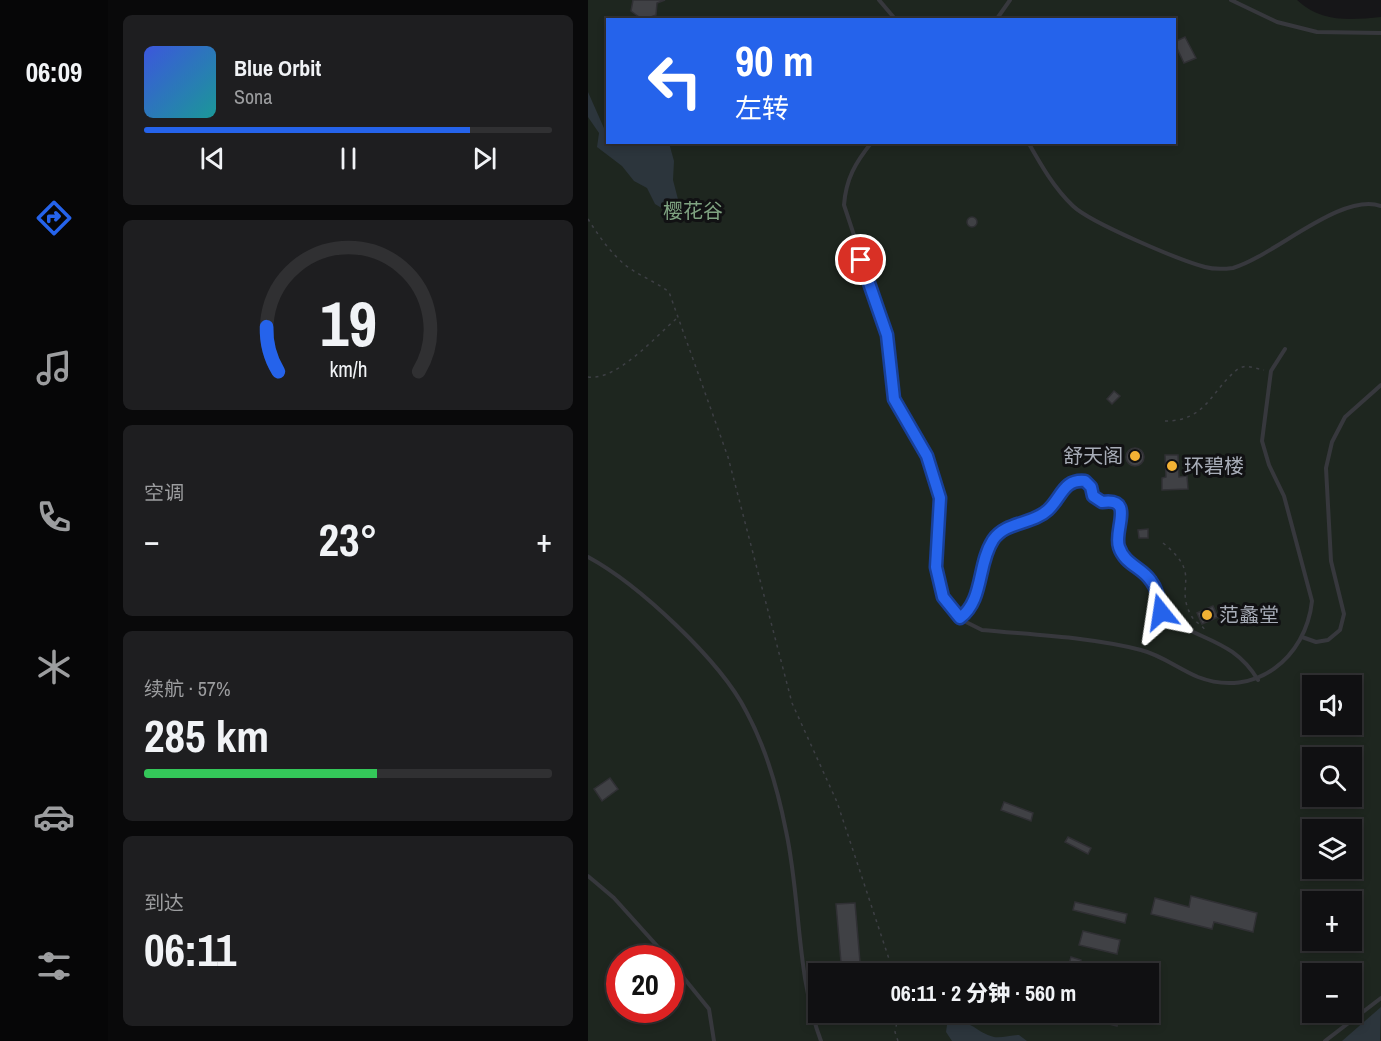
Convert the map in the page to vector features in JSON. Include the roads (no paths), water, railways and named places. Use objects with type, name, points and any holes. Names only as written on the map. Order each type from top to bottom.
[{"type":"lane","points":[[879,0],[894,18]]},
{"type":"lane","points":[[997,18],[1010,0]]},
{"type":"lane","points":[[1232,0],[1278,22],[1317,32],[1381,33]]},
{"type":"lane","points":[[870,144],[854,164],[845,187],[844,205],[887,335],[894,399],[927,456],[940,498],[936,567],[943,597],[960,618],[982,630],[1142,650],[1200,678],[1234,683],[1258,680],[1283,662],[1302,637],[1311,609],[1308,581],[1284,496],[1269,465],[1263,441],[1270,371],[1285,349]]},
{"type":"lane","points":[[1029,144],[1051,182],[1074,207],[1096,221],[1207,268],[1231,268],[1352,205],[1371,203],[1381,206]]},
{"type":"lane","points":[[1302,637],[1316,642],[1328,640],[1340,630],[1344,614],[1331,561],[1326,468],[1332,442],[1345,417],[1381,385]]},
{"type":"lane","points":[[960,618],[970,611],[984,557],[995,538],[1011,525],[1034,520],[1049,509],[1067,484],[1076,480],[1085,481],[1091,487],[1093,496],[1102,502],[1110,500],[1118,504],[1122,511],[1117,542],[1122,556],[1150,579],[1158,594],[1161,612],[1177,625],[1233,650],[1248,664],[1258,680]]},
{"type":"lane","points":[[588,557],[636,588],[670,621],[713,665],[750,717],[763,745],[786,831],[810,1006],[821,1041]]},
{"type":"lane","points":[[588,876],[614,898],[656,945]]},
{"type":"lane","points":[[684,978],[709,1009],[714,1041]]},
{"type":"lane","points":[[1325,1041],[1381,998]]},
{"type":"place","name":"舒天阁","points":[[1135,456]]},
{"type":"place","name":"环碧楼","points":[[1172,466]]},
{"type":"place","name":"范蠡堂","points":[[1207,615]]},
{"type":"park label","name":"樱花谷","points":[[693,211]]}]
